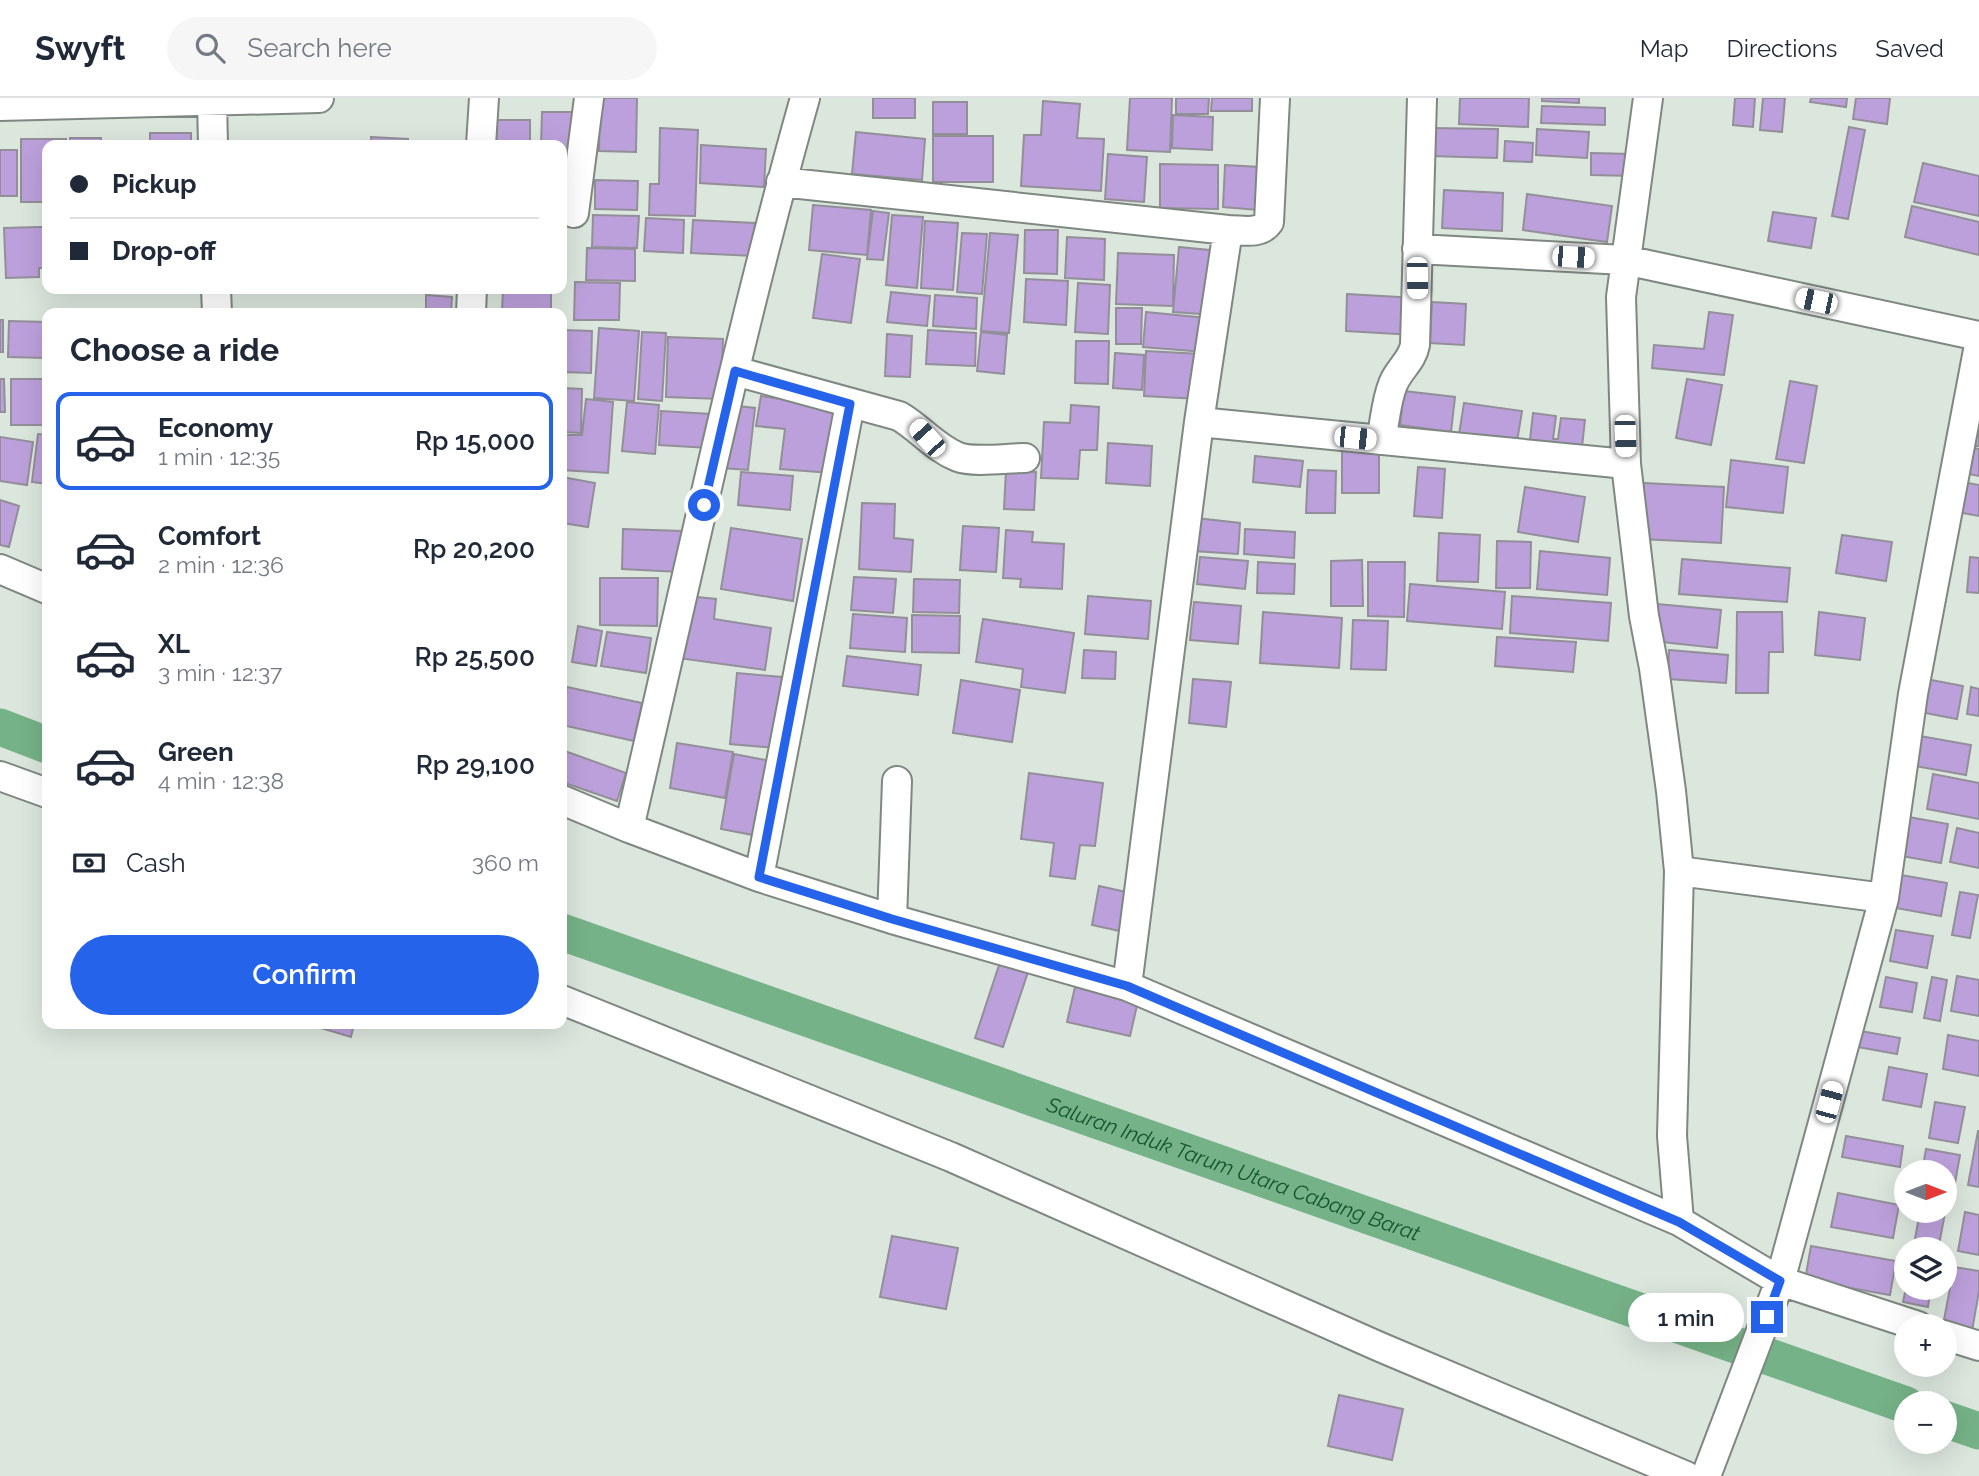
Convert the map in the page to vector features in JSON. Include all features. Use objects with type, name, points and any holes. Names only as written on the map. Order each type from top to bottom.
[{"type":"street","points":[[0,106],[319,98]]},
{"type":"street","points":[[481,140],[484,98]]},
{"type":"street","points":[[573,213],[589,98]]},
{"type":"street","points":[[629,828],[735,371],[781,182],[805,98]]},
{"type":"street","points":[[781,182],[1255,231],[1265,228],[1269,222],[1275,98]]},
{"type":"street","points":[[1381,440],[1391,387],[1414,354],[1418,314],[1417,249],[1422,98]]},
{"type":"street","points":[[1648,98],[1621,297],[1626,464],[1644,617],[1654,667],[1671,791],[1679,870],[1672,1136],[1679,1222]]},
{"type":"street","points":[[212,100],[213,140]]},
{"type":"street","points":[[1127,986],[1199,422],[1228,230]]},
{"type":"street","points":[[1417,249],[1625,260],[1979,336]]},
{"type":"street","points":[[567,1002],[951,1157],[1380,1347],[1701,1473],[1761,1334],[1780,1281],[1884,898],[1913,694],[1979,345]]},
{"type":"street","points":[[735,371],[899,416],[916,426],[927,438],[960,457],[1025,458]]},
{"type":"street","points":[[759,877],[850,404]]},
{"type":"street","points":[[1199,422],[1626,464]]},
{"type":"street","points":[[0,569],[42,587]]},
{"type":"street","points":[[0,776],[42,791]]},
{"type":"street","points":[[892,919],[897,781]]},
{"type":"street","points":[[567,802],[759,877],[892,919],[1127,986],[1679,1222],[1780,1281],[1894,1318]]},
{"type":"street","points":[[1679,870],[1884,898]]},
{"type":"street","points":[[1957,1339],[1979,1346]]},
{"type":"building","points":[[600,98],[637,98],[636,152],[599,151]]},
{"type":"building","points":[[873,98],[915,98],[915,118],[873,118]]},
{"type":"building","points":[[1130,98],[1172,98],[1170,152],[1127,150]]},
{"type":"building","points":[[1176,98],[1209,98],[1208,114],[1176,114]]},
{"type":"building","points":[[1212,98],[1252,98],[1252,111],[1211,111]]},
{"type":"building","points":[[1460,98],[1529,98],[1528,127],[1459,124]]},
{"type":"building","points":[[1542,98],[1579,98],[1579,103],[1542,101]]},
{"type":"building","points":[[1735,98],[1755,98],[1753,127],[1733,125]]},
{"type":"building","points":[[1763,98],[1785,98],[1782,132],[1760,130]]},
{"type":"building","points":[[1811,98],[1847,98],[1846,107],[1810,102]]},
{"type":"building","points":[[1856,98],[1890,98],[1887,124],[1853,119]]},
{"type":"building","points":[[1043,101],[1080,104],[1077,138],[1104,139],[1101,191],[1021,186],[1024,135],[1041,135]]},
{"type":"building","points":[[933,102],[967,102],[967,134],[933,134]]},
{"type":"building","points":[[1542,106],[1605,108],[1605,125],[1541,123]]},
{"type":"building","points":[[542,112],[574,112],[572,164],[567,164],[567,140],[541,140]]},
{"type":"building","points":[[1173,115],[1213,117],[1212,150],[1172,148]]},
{"type":"building","points":[[497,120],[530,120],[530,140],[496,140]]},
{"type":"building","points":[[1849,127],[1865,130],[1848,219],[1832,216]]},
{"type":"building","points":[[660,128],[698,130],[695,216],[649,215],[650,184],[659,184]]},
{"type":"building","points":[[1432,128],[1498,129],[1497,158],[1431,156]]},
{"type":"building","points":[[1537,129],[1589,132],[1587,158],[1536,155]]},
{"type":"building","points":[[856,132],[925,139],[922,180],[852,174]]},
{"type":"building","points":[[150,133],[191,133],[191,140],[150,140]]},
{"type":"building","points":[[933,136],[993,136],[993,182],[933,182]]},
{"type":"building","points":[[371,137],[408,139],[408,140],[371,140]]},
{"type":"building","points":[[70,138],[101,138],[101,140]]},
{"type":"building","points":[[21,139],[66,139],[42,140],[42,202],[21,202]]},
{"type":"building","points":[[1505,141],[1533,143],[1532,162],[1504,161]]},
{"type":"building","points":[[701,145],[766,149],[764,187],[700,183]]},
{"type":"building","points":[[0,150],[17,150],[17,196],[0,196]]},
{"type":"building","points":[[1591,153],[1632,154],[1632,176],[1591,175]]},
{"type":"building","points":[[1108,154],[1147,157],[1144,202],[1105,199]]},
{"type":"building","points":[[1923,163],[1979,176],[1979,216],[1914,202]]},
{"type":"building","points":[[1160,164],[1218,165],[1218,209],[1160,208]]},
{"type":"building","points":[[1225,165],[1260,167],[1258,210],[1223,207]]},
{"type":"building","points":[[595,180],[638,181],[637,210],[595,209]]},
{"type":"building","points":[[1444,190],[1503,193],[1502,231],[1442,228]]},
{"type":"building","points":[[1527,194],[1612,206],[1607,242],[1523,230]]},
{"type":"building","points":[[813,205],[871,210],[867,255],[809,250]]},
{"type":"building","points":[[1912,206],[1979,222],[1979,255],[1905,237]]},
{"type":"building","points":[[873,211],[889,213],[883,260],[867,259]]},
{"type":"building","points":[[1773,212],[1816,218],[1811,248],[1768,241]]},
{"type":"building","points":[[593,215],[639,216],[637,248],[592,247]]},
{"type":"building","points":[[892,215],[923,217],[917,288],[886,285]]},
{"type":"building","points":[[646,218],[684,220],[683,253],[644,251]]},
{"type":"building","points":[[693,220],[755,223],[754,256],[691,253]]},
{"type":"building","points":[[925,221],[958,223],[953,290],[921,288]]},
{"type":"building","points":[[42,227],[42,268],[39,268],[39,277],[6,278],[4,228]]},
{"type":"building","points":[[1025,230],[1058,230],[1057,274],[1024,273]]},
{"type":"building","points":[[962,233],[987,234],[982,294],[957,292]]},
{"type":"building","points":[[990,233],[1018,235],[1009,333],[981,331]]},
{"type":"building","points":[[1067,237],[1105,239],[1104,280],[1065,278]]},
{"type":"building","points":[[1179,247],[1220,251],[1215,315],[1173,312]]},
{"type":"building","points":[[587,248],[635,249],[635,281],[586,280]]},
{"type":"building","points":[[1118,253],[1174,255],[1173,306],[1116,304]]},
{"type":"building","points":[[822,254],[860,259],[851,323],[813,318]]},
{"type":"building","points":[[1026,279],[1068,281],[1066,325],[1024,322]]},
{"type":"building","points":[[575,282],[620,283],[619,320],[574,320]]},
{"type":"building","points":[[1078,283],[1110,285],[1108,334],[1075,332]]},
{"type":"building","points":[[891,292],[930,296],[927,326],[887,322]]},
{"type":"building","points":[[503,294],[551,294],[551,308],[502,308]]},
{"type":"building","points":[[1347,294],[1416,298],[1414,335],[1346,331]]},
{"type":"building","points":[[426,295],[452,297],[451,308],[426,308]]},
{"type":"building","points":[[935,295],[977,298],[976,329],[933,326]]},
{"type":"building","points":[[1432,302],[1466,304],[1464,345],[1430,343]]},
{"type":"building","points":[[1116,308],[1142,308],[1141,344],[1116,344]]},
{"type":"building","points":[[1146,312],[1207,318],[1204,352],[1143,347]]},
{"type":"building","points":[[1709,312],[1733,315],[1724,375],[1652,368],[1654,345],[1704,349]]},
{"type":"building","points":[[0,320],[3,320],[3,352],[0,352]]},
{"type":"building","points":[[9,321],[42,322],[42,358],[8,357]]},
{"type":"building","points":[[599,328],[639,331],[634,401],[594,398]]},
{"type":"building","points":[[567,330],[592,331],[591,373],[567,372]]},
{"type":"building","points":[[928,330],[976,333],[975,366],[926,364]]},
{"type":"building","points":[[642,332],[666,333],[662,401],[638,399]]},
{"type":"building","points":[[981,332],[1007,335],[1004,374],[977,371]]},
{"type":"building","points":[[887,334],[912,336],[910,377],[885,376]]},
{"type":"building","points":[[668,337],[723,339],[721,399],[666,397]]},
{"type":"building","points":[[1076,341],[1109,341],[1108,384],[1075,383]]},
{"type":"building","points":[[1146,351],[1201,354],[1199,399],[1144,396]]},
{"type":"building","points":[[1115,353],[1144,355],[1142,390],[1113,388]]},
{"type":"building","points":[[0,379],[4,379],[5,412],[0,412]]},
{"type":"building","points":[[11,379],[42,379],[42,425],[11,425]]},
{"type":"building","points":[[1687,379],[1722,385],[1711,445],[1676,438]]},
{"type":"building","points":[[1790,381],[1817,386],[1804,463],[1776,459]]},
{"type":"building","points":[[567,388],[582,389],[581,433],[567,432]]},
{"type":"building","points":[[1404,391],[1455,397],[1451,432],[1400,425]]},
{"type":"building","points":[[761,396],[836,407],[831,473],[780,469],[785,429],[756,426]]},
{"type":"building","points":[[586,399],[613,402],[608,473],[567,470],[567,435],[582,435]]},
{"type":"building","points":[[627,402],[659,405],[655,454],[622,451]]},
{"type":"building","points":[[1464,403],[1522,411],[1517,442],[1459,434]]},
{"type":"building","points":[[729,405],[755,408],[748,470],[722,468]]},
{"type":"building","points":[[1071,405],[1099,407],[1097,450],[1080,450],[1078,479],[1041,478],[1044,422],[1070,423]]},
{"type":"building","points":[[661,411],[711,414],[709,448],[659,445]]},
{"type":"building","points":[[1533,413],[1556,416],[1553,439],[1558,439],[1561,418],[1585,420],[1581,456],[1529,449]]},
{"type":"building","points":[[1979,417],[1979,446],[1964,445]]},
{"type":"building","points":[[38,434],[42,434],[42,483],[32,482]]},
{"type":"building","points":[[0,437],[33,442],[27,485],[0,481]]},
{"type":"building","points":[[1108,443],[1152,446],[1150,486],[1106,483]]},
{"type":"building","points":[[1964,446],[1979,449],[1979,476],[1959,472]]},
{"type":"building","points":[[1342,449],[1379,449],[1379,493],[1342,493]]},
{"type":"building","points":[[1255,456],[1303,461],[1300,487],[1253,482]]},
{"type":"building","points":[[1731,460],[1788,467],[1783,513],[1726,507]]},
{"type":"building","points":[[1418,467],[1445,469],[1442,518],[1414,516]]},
{"type":"building","points":[[1006,470],[1036,472],[1034,510],[1004,509]]},
{"type":"building","points":[[1308,470],[1336,471],[1335,513],[1306,513]]},
{"type":"building","points":[[741,472],[793,476],[790,510],[738,505]]},
{"type":"building","points":[[567,478],[595,483],[588,527],[567,524]]},
{"type":"building","points":[[1957,481],[1979,485],[1979,516],[1952,511]]},
{"type":"building","points":[[1644,483],[1724,487],[1721,543],[1641,539]]},
{"type":"building","points":[[1525,487],[1585,497],[1578,542],[1518,532]]},
{"type":"building","points":[[0,500],[19,506],[9,547],[0,545]]},
{"type":"building","points":[[862,503],[895,504],[894,538],[913,540],[911,572],[859,569]]},
{"type":"building","points":[[1196,518],[1240,523],[1238,554],[1193,551]]},
{"type":"building","points":[[963,526],[999,528],[996,572],[960,570]]},
{"type":"building","points":[[731,528],[802,539],[793,601],[721,589]]},
{"type":"building","points":[[623,529],[682,531],[680,572],[622,569]]},
{"type":"building","points":[[1245,529],[1295,532],[1294,558],[1244,554]]},
{"type":"building","points":[[1006,530],[1033,532],[1032,542],[1064,544],[1062,589],[1020,587],[1021,579],[1003,578]]},
{"type":"building","points":[[1439,533],[1480,535],[1478,582],[1437,581]]},
{"type":"building","points":[[1842,535],[1892,542],[1886,581],[1836,573]]},
{"type":"building","points":[[1497,541],[1531,542],[1530,588],[1496,588]]},
{"type":"building","points":[[1540,551],[1610,558],[1607,595],[1537,589]]},
{"type":"building","points":[[1200,557],[1248,561],[1245,589],[1197,584]]},
{"type":"building","points":[[1970,557],[1979,558],[1979,593],[1967,592]]},
{"type":"building","points":[[1682,559],[1790,568],[1787,602],[1679,594]]},
{"type":"building","points":[[1362,560],[1363,606],[1331,606],[1331,561]]},
{"type":"building","points":[[1258,562],[1295,564],[1294,594],[1257,593]]},
{"type":"building","points":[[1368,562],[1405,562],[1404,617],[1368,616]]},
{"type":"building","points":[[854,577],[896,579],[893,613],[851,610]]},
{"type":"building","points":[[600,578],[658,578],[657,626],[600,625]]},
{"type":"building","points":[[914,579],[960,580],[959,613],[913,612]]},
{"type":"building","points":[[1410,584],[1505,592],[1502,629],[1407,621]]},
{"type":"building","points":[[687,596],[716,599],[714,619],[771,628],[765,670],[678,658]]},
{"type":"building","points":[[1088,596],[1151,601],[1148,639],[1085,634]]},
{"type":"building","points":[[1512,596],[1611,603],[1608,641],[1510,633]]},
{"type":"building","points":[[1194,602],[1241,606],[1238,644],[1190,640]]},
{"type":"building","points":[[1657,604],[1721,610],[1717,648],[1653,641]]},
{"type":"building","points":[[1263,612],[1342,618],[1339,668],[1260,663]]},
{"type":"building","points":[[1737,612],[1782,612],[1783,652],[1769,652],[1768,693],[1736,693]]},
{"type":"building","points":[[1819,612],[1865,618],[1860,660],[1815,655]]},
{"type":"building","points":[[853,614],[907,618],[905,652],[850,648]]},
{"type":"building","points":[[912,615],[960,616],[959,653],[912,652]]},
{"type":"building","points":[[983,619],[1074,633],[1065,693],[1021,687],[1023,669],[976,662]]},
{"type":"building","points":[[1353,620],[1388,621],[1386,670],[1351,669]]},
{"type":"building","points":[[578,626],[602,631],[596,666],[572,662]]},
{"type":"building","points":[[607,632],[651,638],[646,673],[601,666]]},
{"type":"building","points":[[1497,637],[1576,642],[1573,672],[1495,666]]},
{"type":"building","points":[[1084,650],[1116,652],[1115,679],[1082,678]]},
{"type":"building","points":[[1669,650],[1728,655],[1726,683],[1668,679]]},
{"type":"building","points":[[847,656],[921,665],[918,695],[843,686]]},
{"type":"building","points":[[737,673],[782,677],[775,748],[730,744]]},
{"type":"building","points":[[1193,679],[1231,682],[1226,727],[1189,723]]},
{"type":"building","points":[[1926,679],[1963,686],[1957,719],[1920,712]]},
{"type":"building","points":[[961,680],[1020,690],[1012,742],[953,733]]},
{"type":"building","points":[[567,687],[642,703],[634,741],[567,726]]},
{"type":"building","points":[[1971,687],[1979,689],[1979,716],[1967,714]]},
{"type":"building","points":[[1920,736],[1971,745],[1966,775],[1915,766]]},
{"type":"building","points":[[677,743],[733,752],[725,798],[670,788]]},
{"type":"building","points":[[567,752],[626,773],[617,801],[567,784]]},
{"type":"building","points":[[734,754],[771,761],[758,836],[721,829]]},
{"type":"building","points":[[1029,773],[1103,783],[1095,846],[1080,845],[1075,879],[1050,876],[1054,843],[1021,839]]},
{"type":"building","points":[[1933,774],[1979,783],[1979,819],[1927,809]]},
{"type":"building","points":[[1903,816],[1948,824],[1941,863],[1896,855]]},
{"type":"building","points":[[1957,828],[1979,833],[1979,868],[1950,862]]},
{"type":"building","points":[[1901,875],[1947,883],[1941,916],[1896,908]]},
{"type":"building","points":[[1099,886],[1131,893],[1124,932],[1092,925]]},
{"type":"building","points":[[1960,892],[1978,895],[1970,938],[1952,935]]},
{"type":"building","points":[[1896,930],[1933,936],[1927,968],[1890,961]]},
{"type":"building","points":[[1003,953],[1031,963],[1003,1047],[975,1038]]},
{"type":"building","points":[[1957,976],[1979,980],[1979,1016],[1951,1011]]},
{"type":"building","points":[[1886,977],[1917,983],[1912,1012],[1880,1007]]},
{"type":"building","points":[[1932,977],[1947,980],[1940,1021],[1924,1018]]},
{"type":"building","points":[[1075,987],[1138,1001],[1130,1036],[1067,1022]]},
{"type":"building","points":[[324,1029],[353,1029],[351,1037]]},
{"type":"building","points":[[1855,1030],[1900,1038],[1897,1054],[1852,1046]]},
{"type":"building","points":[[1948,1035],[1979,1041],[1979,1076],[1943,1069]]},
{"type":"building","points":[[1889,1067],[1927,1074],[1921,1107],[1883,1100]]},
{"type":"building","points":[[1935,1102],[1965,1107],[1958,1143],[1929,1138]]},
{"type":"building","points":[[1979,1131],[1979,1187],[1968,1185]]},
{"type":"building","points":[[1846,1136],[1903,1146],[1901,1160],[1894,1160],[1894,1166],[1842,1157]]},
{"type":"building","points":[[1926,1149],[1960,1155],[1957,1172],[1957,1160],[1924,1160]]},
{"type":"building","points":[[1838,1193],[1894,1204],[1896,1223],[1893,1238],[1831,1227]]},
{"type":"building","points":[[1965,1212],[1979,1215],[1979,1255],[1958,1251]]},
{"type":"building","points":[[1918,1223],[1943,1223],[1940,1237],[1915,1237]]},
{"type":"building","points":[[892,1236],[958,1248],[946,1309],[880,1297]]},
{"type":"building","points":[[1811,1246],[1894,1261],[1890,1295],[1805,1280]]},
{"type":"building","points":[[1957,1267],[1979,1271],[1979,1291],[1972,1331],[1957,1328],[1957,1314],[1945,1314],[1948,1300],[1957,1300]]},
{"type":"building","points":[[1903,1300],[1929,1300],[1928,1307]]},
{"type":"building","points":[[1339,1395],[1403,1409],[1392,1460],[1328,1446]]},
{"type":"waterway","name":"Saluran Induk Tarum Utara Cabang Barat","points":[[0,727],[42,743]]},
{"type":"waterway","name":"Saluran Induk Tarum Utara Cabang Barat","points":[[567,934],[1894,1401]]},
{"type":"waterway","name":"Saluran Induk Tarum Utara Cabang Barat","points":[[1957,1423],[1979,1431]]},
{"type":"route","points":[[704,505],[735,371],[850,404],[759,877],[892,919],[1127,986],[1679,1222],[1780,1281],[1767,1317]]}]
